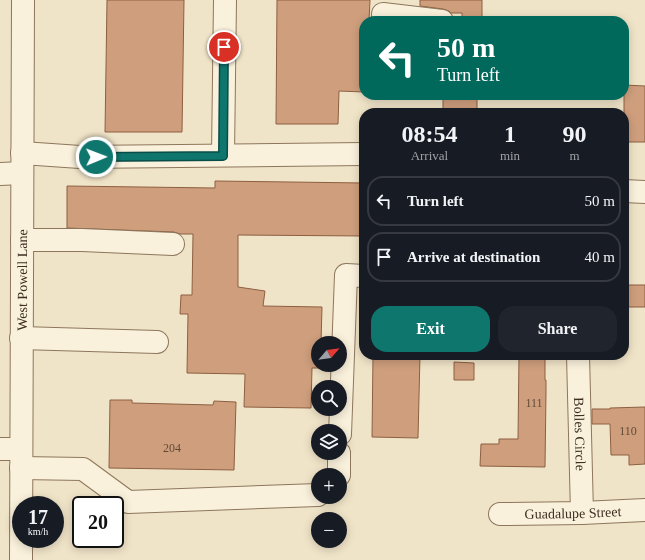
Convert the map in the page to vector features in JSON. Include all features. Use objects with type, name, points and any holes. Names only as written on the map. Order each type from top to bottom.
[{"type":"street","name":"West Powell Lane","points":[[21,560],[14,455],[21,338],[23,0]]},
{"type":"street","points":[[223,156],[225,0]]},
{"type":"street","points":[[383,12],[409,16]]},
{"type":"street","points":[[0,174],[22,163],[80,157],[359,154]]},
{"type":"street","points":[[629,191],[645,192]]},
{"type":"street","points":[[22,240],[82,240],[173,244]]},
{"type":"street","points":[[340,424],[346,275],[359,276]]},
{"type":"street","points":[[21,338],[157,342]]},
{"type":"street","name":"Bolles Circle","points":[[578,360],[582,513]]},
{"type":"street","points":[[14,455],[83,469],[128,502],[311,495]]},
{"type":"street","name":"Guadalupe Street","points":[[500,514],[582,513],[645,510]]},
{"type":"building","points":[[107,0],[184,0],[182,132],[105,132]]},
{"type":"building","points":[[277,0],[370,0],[369,16],[359,16],[359,92],[339,91],[338,124],[276,124]]},
{"type":"building","points":[[420,0],[482,0],[482,16],[462,16],[462,13],[451,13],[443,9],[420,6]]},
{"type":"building","points":[[629,85],[645,86],[645,142],[629,142],[629,108],[624,108],[624,100],[629,100]]},
{"type":"building","points":[[443,100],[477,100],[477,108],[443,108]]},
{"type":"building","points":[[215,181],[359,183],[359,236],[238,235],[238,287],[265,291],[263,306],[322,307],[321,336],[311,336],[311,408],[244,407],[245,374],[187,373],[188,314],[180,314],[181,295],[192,295],[193,234],[67,228],[67,186],[215,188]]},
{"type":"building","points":[[629,285],[645,285],[645,307],[629,307]]},
{"type":"building","points":[[373,360],[420,360],[418,438],[372,437]]},
{"type":"building","points":[[519,360],[545,360],[545,467],[480,466],[481,444],[499,444],[499,439],[518,439]]},
{"type":"building","points":[[454,362],[474,363],[474,380],[454,380]]},
{"type":"building","points":[[110,400],[132,400],[132,403],[213,405],[214,401],[236,402],[234,470],[109,468]]},
{"type":"building","points":[[645,407],[645,464],[629,465],[629,455],[611,455],[610,424],[592,424],[592,409]]},
{"type":"route","points":[[96,157],[223,156],[224,47]]}]
